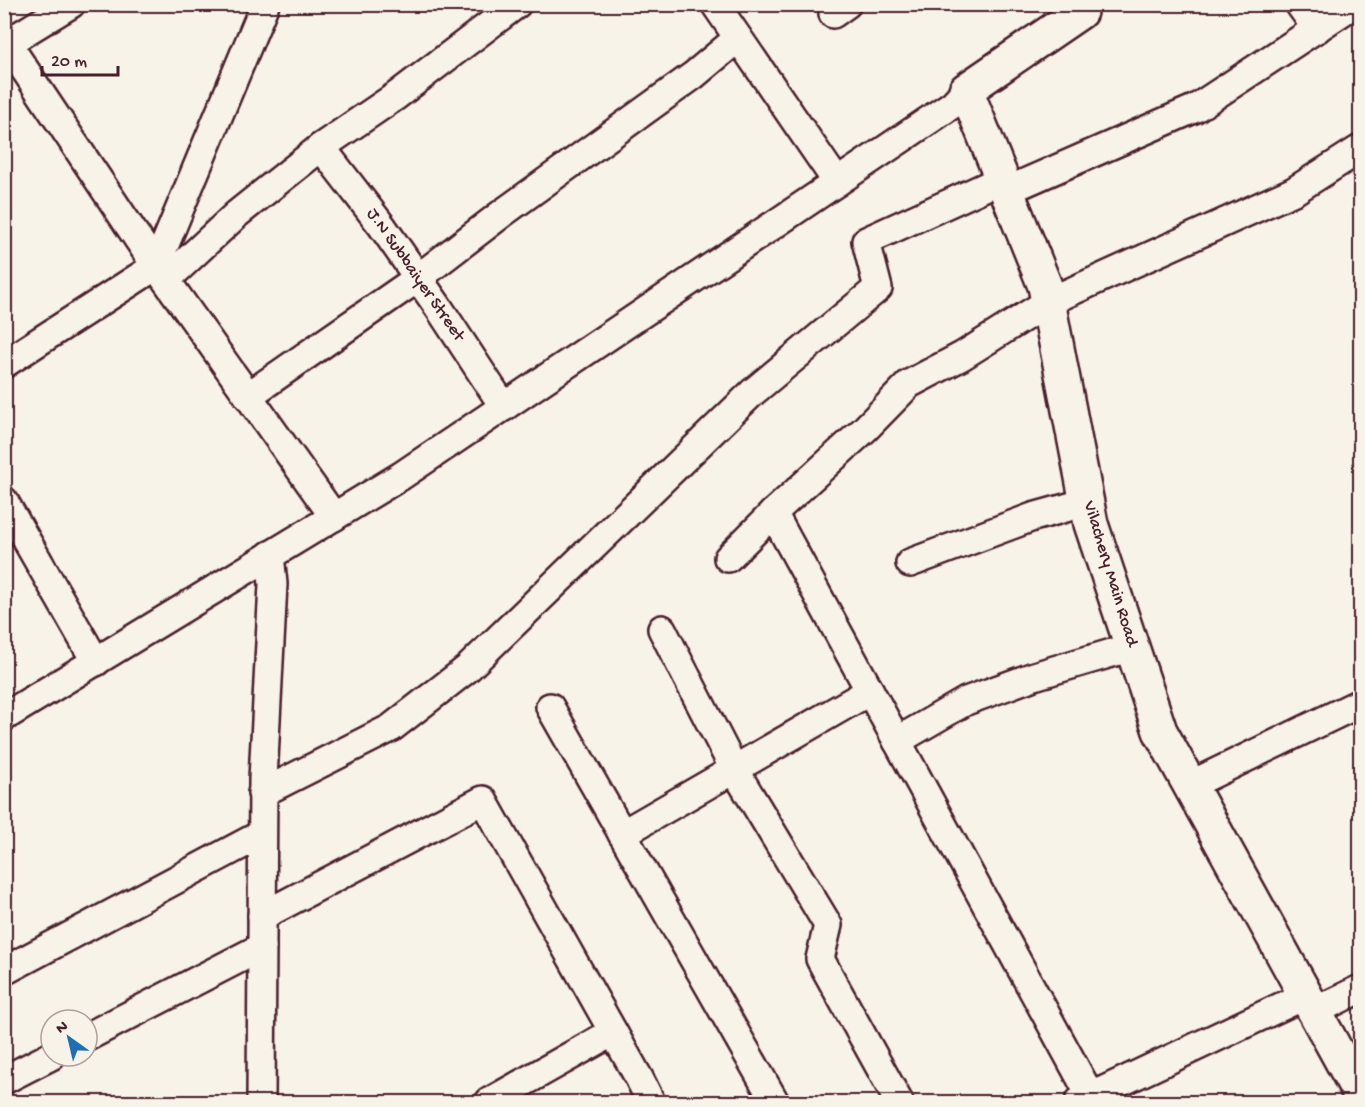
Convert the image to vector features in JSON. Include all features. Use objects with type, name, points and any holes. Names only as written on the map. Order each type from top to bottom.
[{"type":"main road","points":[[966,90],[1083,7]]},
{"type":"main road","name":"Vilachery Main Road","points":[[966,90],[1045,286],[1091,524],[1160,730],[1360,1094]]},
{"type":"street","points":[[70,4],[5,43],[161,273],[334,517]]},
{"type":"street","points":[[161,273],[265,4]]},
{"type":"street","points":[[4,364],[161,273],[321,147],[396,96],[517,4]]},
{"type":"street","points":[[715,4],[837,182]]},
{"type":"street","points":[[1299,4],[1317,29]]},
{"type":"street","points":[[262,793],[392,728],[467,669],[753,392],[878,288],[866,241],[1196,108],[1354,4]]},
{"type":"street","points":[[248,396],[418,278],[513,205],[694,75],[738,38]]},
{"type":"street","points":[[4,717],[401,476],[953,104],[966,90]]},
{"type":"street","name":"J.N Subbaiyer Street","points":[[321,147],[382,226],[504,407]]},
{"type":"street","points":[[728,558],[773,513],[865,429],[909,384],[962,356],[1048,302],[1294,191],[1360,148]]},
{"type":"street","points":[[4,501],[12,532],[96,662]]},
{"type":"street","points":[[910,562],[1004,527],[1087,502]]},
{"type":"street","points":[[773,513],[897,741],[1085,1100],[1310,1003],[1360,989]]},
{"type":"street","points":[[261,1102],[262,793],[273,584],[270,555]]},
{"type":"street","points":[[662,629],[734,769],[828,925],[820,959],[899,1102]]},
{"type":"street","points":[[897,741],[966,701],[1034,676],[1132,647]]},
{"type":"street","points":[[622,834],[870,691]]},
{"type":"street","points":[[1190,785],[1360,703]]},
{"type":"street","points":[[550,707],[775,1102]]},
{"type":"street","points":[[262,916],[483,800],[651,1102]]},
{"type":"street","points":[[4,971],[262,834]]},
{"type":"street","points":[[99,1031],[262,947]]},
{"type":"street","points":[[489,1102],[613,1032]]},
{"type":"street","points":[[4,1080],[39,1062]]}]
